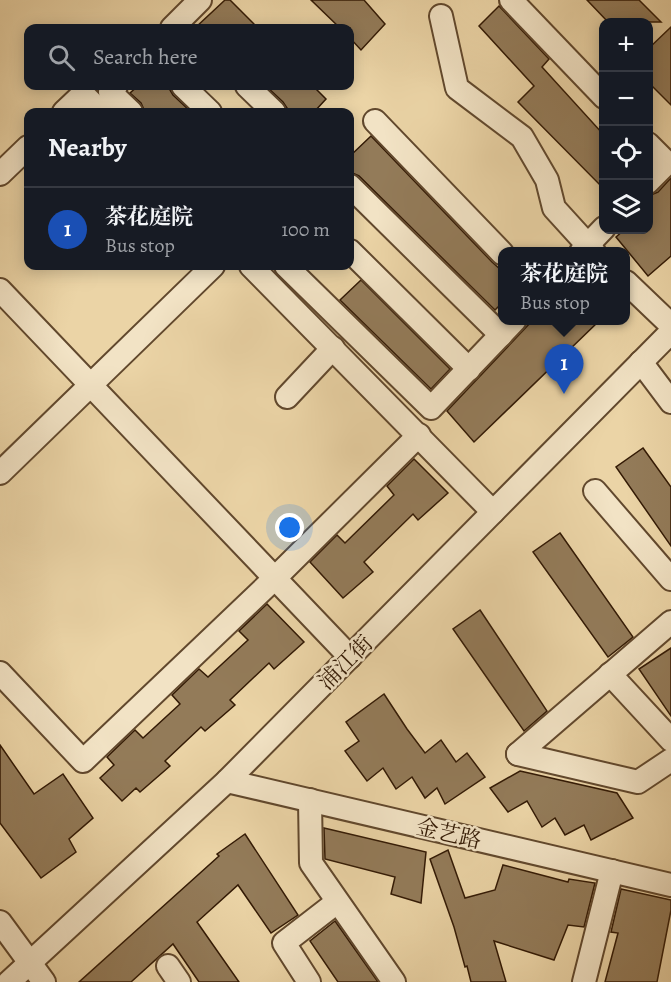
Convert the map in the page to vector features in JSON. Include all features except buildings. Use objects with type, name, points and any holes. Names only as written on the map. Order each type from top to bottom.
[{"type":"street","points":[[182,24],[200,0]]},
{"type":"street","points":[[511,0],[599,93]]},
{"type":"street","points":[[441,16],[457,88],[522,136],[547,180],[554,208],[586,247]]},
{"type":"street","points":[[112,90],[110,92],[127,108]]},
{"type":"street","points":[[187,90],[206,108]]},
{"type":"street","points":[[251,90],[270,108]]},
{"type":"street","points":[[68,108],[83,94],[97,108]]},
{"type":"street","points":[[375,122],[498,249]]},
{"type":"street","points":[[653,149],[667,163],[653,177]]},
{"type":"street","points":[[0,174],[24,151]]},
{"type":"street","points":[[354,190],[498,319]]},
{"type":"street","points":[[589,247],[599,234]]},
{"type":"street","points":[[354,255],[469,369]]},
{"type":"street","points":[[0,473],[209,270]]},
{"type":"street","points":[[255,270],[494,512]]},
{"type":"street","points":[[290,270],[431,408],[508,328]]},
{"type":"street","points":[[630,286],[671,325]]},
{"type":"street","points":[[0,290],[350,657]]},
{"type":"street","name":"浦江街","points":[[9,982],[227,781],[671,332]]},
{"type":"street","points":[[287,397],[333,348]]},
{"type":"street","points":[[641,362],[671,402]]},
{"type":"street","points":[[0,673],[82,761],[275,578],[419,435]]},
{"type":"street","points":[[595,491],[671,579]]},
{"type":"street","points":[[671,622],[518,754],[638,782],[671,760]]},
{"type":"street","points":[[610,674],[671,740]]},
{"type":"street","name":"金艺路","points":[[227,781],[671,885]]},
{"type":"street","points":[[310,801],[311,863],[394,982]]},
{"type":"street","points":[[584,982],[612,871]]},
{"type":"street","points":[[309,982],[284,944],[337,902]]},
{"type":"street","points":[[0,922],[44,982]]},
{"type":"place","name":"茶花庭院","points":[[564,394]]}]
